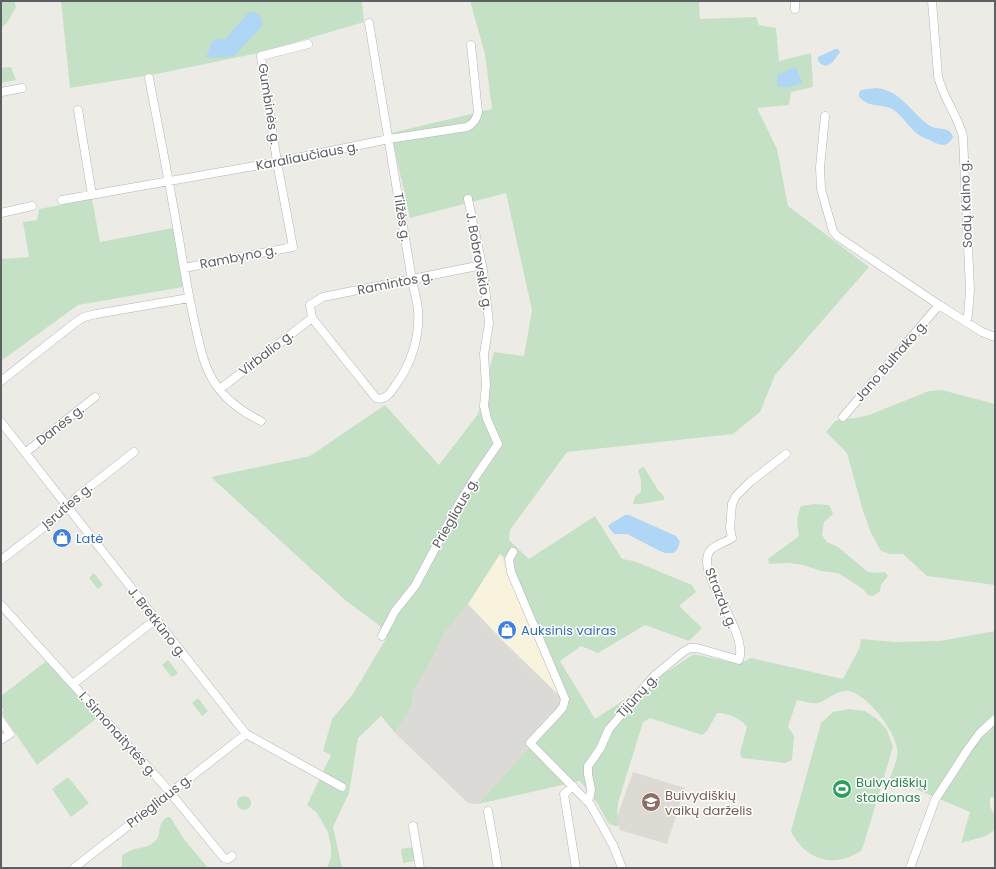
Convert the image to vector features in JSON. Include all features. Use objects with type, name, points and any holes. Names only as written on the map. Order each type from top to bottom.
[{"type":"street","name":"Sodų Kalno g.","points":[[932,1],[936,58],[940,86],[960,125],[963,137],[970,290],[966,322]]},
{"type":"street","name":"Tilžės g.","points":[[312,318],[376,398],[380,400],[383,399],[392,392],[405,372],[412,354],[418,333],[418,310],[369,23]]},
{"type":"street","name":"Gumbinės g.","points":[[293,247],[277,162],[261,56],[308,44]]},
{"type":"street","name":"Karaliaučiaus g.","points":[[62,200],[169,182],[473,124],[478,112],[471,46]]},
{"type":"street","points":[[149,78],[189,298],[198,340],[206,365],[210,375],[220,389],[239,408],[261,422]]},
{"type":"street","points":[[1,92],[22,88]]},
{"type":"street","points":[[78,110],[92,195]]},
{"type":"street","points":[[825,116],[820,167],[821,189],[833,231],[844,242],[939,305],[982,332],[995,336]]},
{"type":"street","name":"J. Bobrovskio g.","points":[[468,200],[482,265],[489,323],[484,354],[486,385]]},
{"type":"street","points":[[1,212],[32,206]]},
{"type":"street","name":"Rambyno g.","points":[[184,268],[293,247]]},
{"type":"street","name":"Ramintos g.","points":[[312,318],[310,305],[323,297],[482,265]]},
{"type":"street","points":[[1,381],[84,317],[189,298]]},
{"type":"street","name":"Jano Bulhako g.","points":[[843,417],[939,305]]},
{"type":"street","name":"Virbalio g.","points":[[220,389],[312,318]]},
{"type":"street","name":"Priegliaus g.","points":[[382,636],[395,611],[415,586],[460,502],[498,444],[487,420],[484,406],[486,385]]},
{"type":"street","name":"Danės g.","points":[[25,453],[95,397]]},
{"type":"street","name":"J. Bretkūno g.","points":[[1,422],[246,734],[342,787]]},
{"type":"street","name":"Įsruties g.","points":[[1,560],[58,516],[78,495],[134,452]]},
{"type":"street","name":"Strazdų g.","points":[[738,660],[741,653],[738,641],[732,623],[712,581],[707,560],[708,554],[711,550],[732,538],[730,528],[732,504],[736,496],[750,482],[786,454]]},
{"type":"street","points":[[513,552],[509,559],[511,572],[565,699],[563,707],[530,744],[587,801],[613,845],[622,868]]},
{"type":"street","name":"I. Simonaitytės g.","points":[[1,605],[170,792],[224,858],[228,860],[232,856]]},
{"type":"street","points":[[73,684],[155,620]]},
{"type":"street","name":"Tijūnų g.","points":[[587,801],[590,796],[591,788],[588,766],[600,749],[609,729],[654,676],[690,648],[700,648],[738,660]]},
{"type":"street","points":[[910,868],[935,800],[979,734],[995,719]]},
{"type":"street","points":[[1,721],[10,734],[1,740]]},
{"type":"street","name":"Priegliaus g.","points":[[74,868],[246,734]]},
{"type":"street","points":[[573,786],[564,794],[576,868]]},
{"type":"street","points":[[488,811],[498,868]]},
{"type":"street","points":[[413,826],[420,868]]},
{"type":"shaded area","points":[[500,554],[545,664],[568,704],[503,641],[468,604]]},
{"type":"shaded area","points":[[468,604],[503,641],[568,704],[478,804],[468,803],[395,733],[411,708],[414,689],[434,656],[443,635]]},
{"type":"shaded area","name":"Buivydiškių vaikų darželis","points":[[633,772],[685,788],[667,844],[620,830],[617,817]]},
{"type":"green space","points":[[1,1],[14,1],[16,7],[7,23],[1,28]]},
{"type":"green space","points":[[61,1],[362,1],[364,22],[259,53],[151,75],[70,88]]},
{"type":"green space","points":[[470,1],[699,1],[700,19],[756,17],[759,25],[776,28],[779,61],[811,53],[813,87],[791,92],[789,105],[757,108],[777,149],[788,206],[869,267],[775,375],[760,412],[733,434],[567,452],[510,530],[509,540],[529,559],[595,516],[622,559],[634,561],[692,585],[696,592],[679,606],[702,628],[689,641],[645,625],[598,653],[581,646],[560,661],[595,719],[694,654],[739,664],[751,658],[843,679],[860,647],[861,639],[894,642],[940,641],[995,631],[995,796],[990,798],[990,806],[995,816],[995,830],[986,836],[961,843],[970,812],[890,778],[897,755],[897,748],[891,732],[886,723],[872,706],[864,699],[849,691],[837,693],[818,703],[797,700],[788,727],[794,736],[792,760],[785,763],[742,758],[740,753],[747,727],[738,719],[729,715],[717,713],[707,731],[702,735],[650,718],[643,722],[618,803],[617,813],[619,826],[608,823],[598,804],[580,781],[478,804],[568,704],[512,565],[500,554],[468,604],[443,635],[434,656],[414,689],[411,708],[395,733],[381,716],[358,738],[349,793],[333,827],[342,868],[327,868],[331,857],[328,832],[317,813],[307,805],[331,755],[323,751],[332,719],[353,694],[387,637],[379,625],[345,600],[211,477],[310,456],[385,405],[439,465],[478,414],[494,352],[524,356],[532,310],[506,193],[410,218],[391,133],[492,109],[485,54]]},
{"type":"green space","points":[[11,67],[16,80],[1,83],[1,68]]},
{"type":"green space","points":[[92,199],[100,242],[173,228],[183,287],[78,305],[1,361],[1,259],[29,257],[23,222],[37,220],[39,209]]},
{"type":"green space","points":[[942,390],[995,404],[995,585],[927,576],[903,554],[890,554],[881,551],[871,533],[863,511],[847,453],[826,432],[835,421],[869,415],[929,391]]},
{"type":"green space","points":[[644,467],[658,490],[664,496],[664,500],[633,504],[635,497],[641,492],[641,480],[638,470]]},
{"type":"green space","points":[[814,504],[829,505],[833,514],[824,522],[822,535],[827,542],[838,547],[868,572],[885,572],[888,576],[881,585],[880,591],[873,596],[868,595],[863,589],[838,573],[821,571],[803,565],[789,563],[769,564],[768,559],[799,536],[797,521],[801,506]]},
{"type":"green space","points":[[94,573],[103,585],[98,589],[89,578]]},
{"type":"green space","points":[[168,660],[178,673],[172,677],[162,665]]},
{"type":"green space","points":[[45,662],[48,663],[97,718],[37,765],[1,712],[4,710],[1,706],[1,696]]},
{"type":"green space","points":[[198,698],[208,711],[202,716],[192,703]]},
{"type":"green space","name":"Buivydiškių stadionas","points":[[849,709],[865,711],[878,720],[887,730],[893,747],[862,850],[852,856],[842,859],[822,859],[804,849],[791,831],[821,723],[833,712]]},
{"type":"green space","points":[[68,777],[89,803],[71,817],[52,789]]},
{"type":"green space","points":[[241,796],[247,796],[251,800],[251,806],[247,810],[241,810],[237,806],[237,800]]},
{"type":"green space","points":[[170,817],[184,839],[208,868],[122,868],[122,855],[134,849],[145,847],[153,843],[159,836],[160,827],[163,820]]},
{"type":"green space","points":[[413,847],[415,861],[403,863],[401,849]]},
{"type":"water","points":[[251,12],[260,16],[262,26],[234,56],[206,57],[212,42],[217,39],[224,40],[248,13]]},
{"type":"water","points":[[838,49],[840,52],[832,63],[826,66],[822,65],[818,61],[818,57]]},
{"type":"water","points":[[796,67],[802,82],[790,87],[777,86],[777,75]]},
{"type":"water","points":[[876,88],[885,90],[899,97],[930,126],[949,131],[953,137],[949,143],[944,145],[940,144],[921,136],[916,133],[891,108],[873,105],[859,97],[861,90]]},
{"type":"water","points":[[625,515],[629,515],[676,536],[680,542],[677,550],[673,553],[665,553],[627,534],[614,534],[608,526]]},
{"type":"place","name":"Latė","points":[[62,538]]},
{"type":"place","name":"Auksinis vairas","points":[[507,630]]},
{"type":"place","name":"Buivydiškių stadionas","points":[[842,789]]},
{"type":"place","name":"Buivydiškių vaikų darželis","points":[[651,802]]}]
